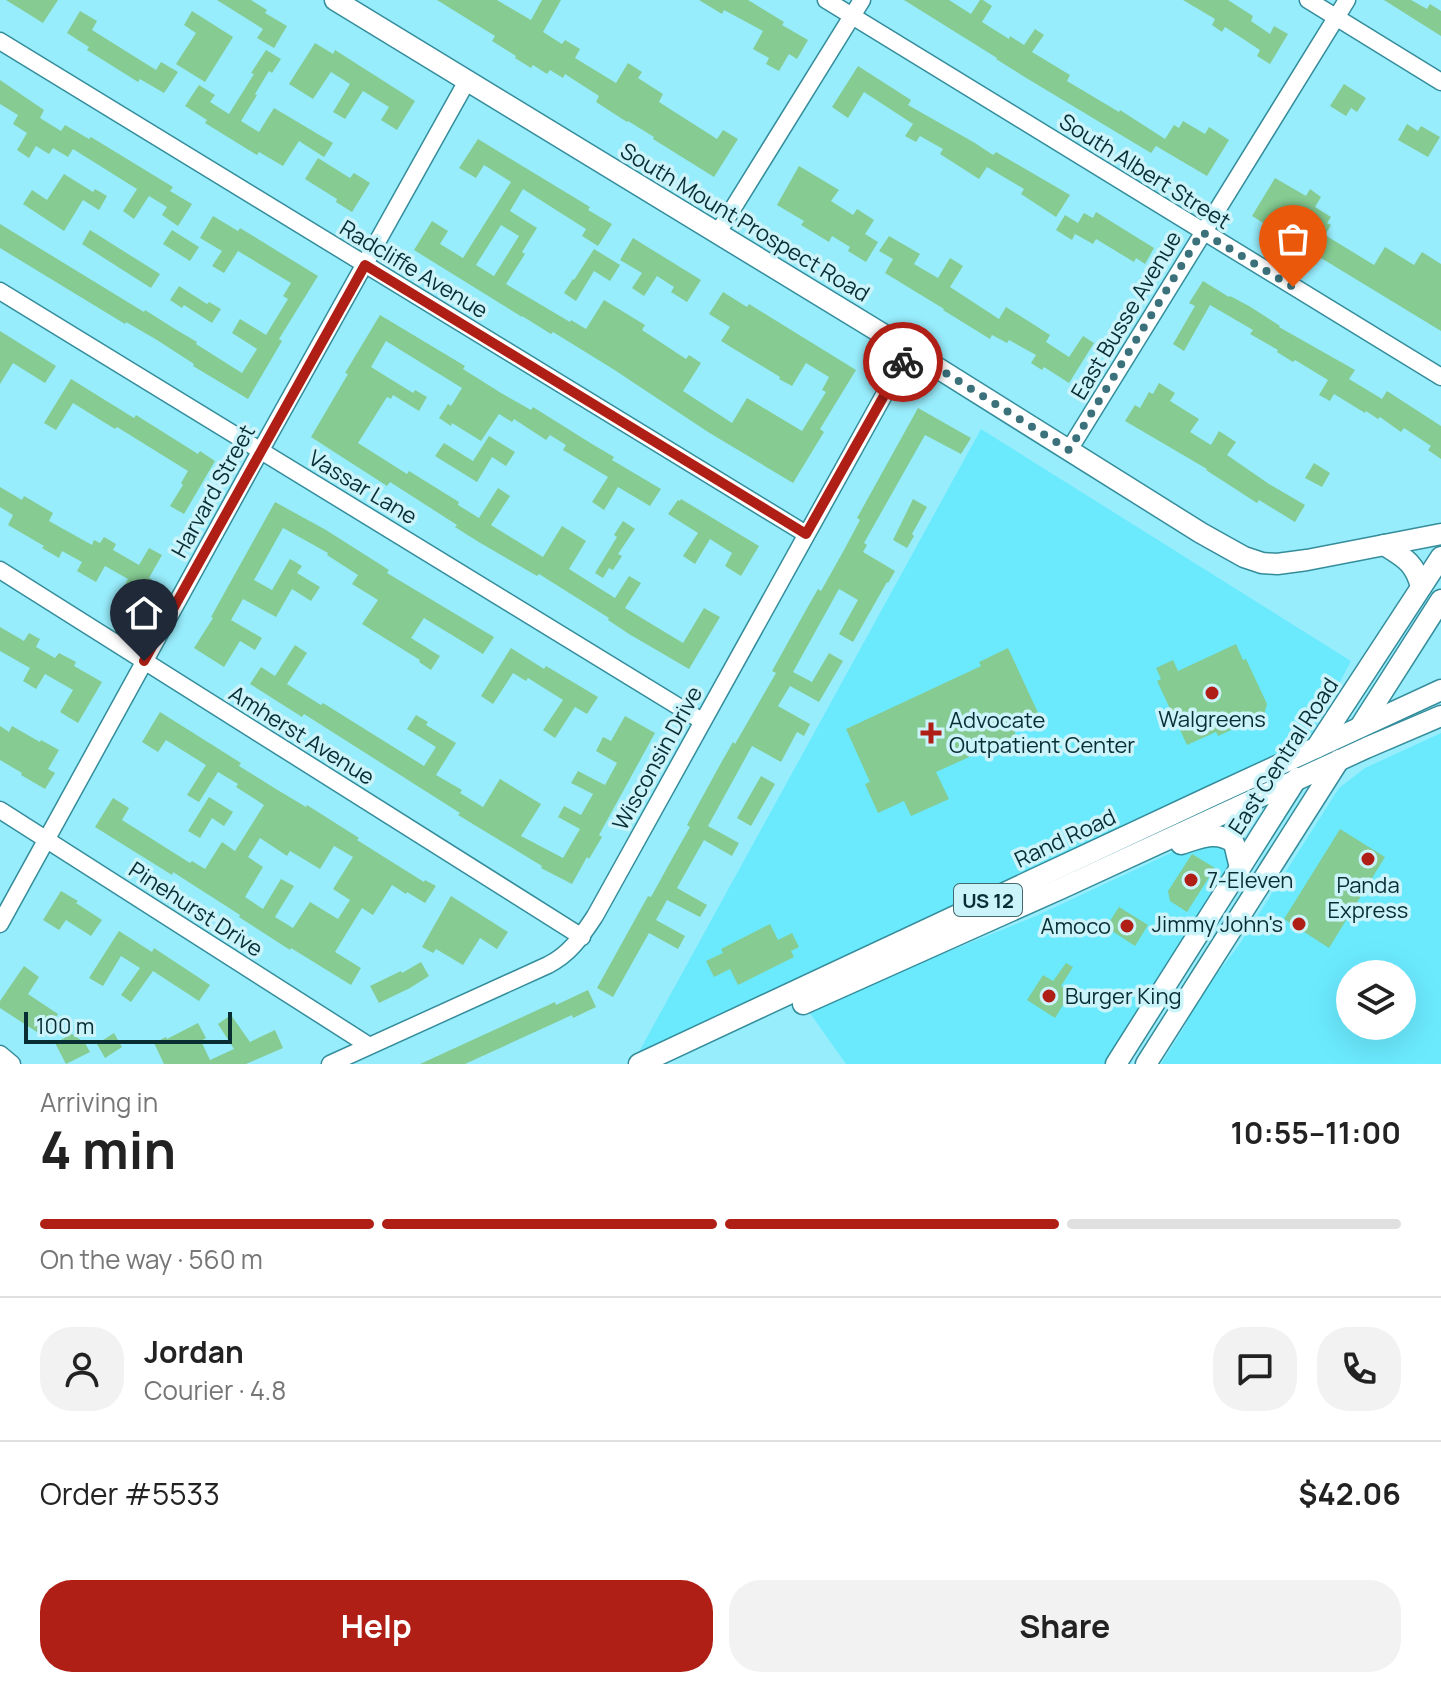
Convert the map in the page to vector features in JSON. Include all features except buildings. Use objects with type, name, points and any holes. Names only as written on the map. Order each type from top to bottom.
[{"type":"main road","name":"South Mount Prospect Road","points":[[335,0],[361,7],[467,81],[1244,557],[1277,564],[1441,534]]},
{"type":"main road","points":[[1384,545],[1417,571],[1421,587]]},
{"type":"main road","name":"East Central Road","points":[[1116,1064],[1441,557]]},
{"type":"main road","points":[[1146,1064],[1441,600]]},
{"type":"main road","name":"US 12","points":[[1360,727],[1441,690]]},
{"type":"main road","name":"US 12","points":[[1340,760],[1441,716]]},
{"type":"main road","name":"Rand Road","points":[[639,1064],[1360,727]]},
{"type":"main road","name":"Rand Road","points":[[672,1064],[1340,760]]},
{"type":"main road","points":[[1109,867],[1217,834],[1234,843],[1240,868]]},
{"type":"street","name":"South Albert Street","points":[[826,0],[1441,377]]},
{"type":"street","points":[[717,234],[862,0]]},
{"type":"street","points":[[1308,0],[1441,82]]},
{"type":"street","name":"East Busse Avenue","points":[[1069,450],[1347,0]]},
{"type":"street","name":"Radcliffe Avenue","points":[[0,41],[806,534]]},
{"type":"street","name":"Harvard Street","points":[[0,924],[467,81]]},
{"type":"street","name":"Vassar Lane","points":[[0,291],[702,721]]},
{"type":"street","name":"Wisconsin Drive","points":[[330,1064],[548,965],[568,953],[582,937],[909,350]]},
{"type":"street","name":"Amherst Avenue","points":[[0,570],[582,937]]},
{"type":"street","name":"Pinehurst Drive","points":[[0,810],[368,1045]]},
{"type":"street","points":[[0,1054],[12,1064]]},
{"type":"shaded area","points":[[981,429],[1351,661],[1310,738],[1281,755],[635,1059]]},
{"type":"shaded area","points":[[1441,733],[1441,1064],[1161,1064],[1186,1024],[1188,1011],[1239,945],[1339,788],[1365,768]]},
{"type":"shaded area","points":[[1205,841],[1225,847],[1230,864],[1228,870],[1104,1064],[846,1064],[807,1009],[1036,916],[1190,844]]},
{"type":"way so far","points":[[903,362],[909,350],[1069,450],[1202,232],[1293,287]]},
{"type":"place","name":"Walgreens","points":[[1212,693]]},
{"type":"place","name":"Advocate Outpatient Center","points":[[931,733]]},
{"type":"place","name":"Panda Express","points":[[1368,859]]},
{"type":"place","name":"7-Eleven","points":[[1191,880]]},
{"type":"place","name":"Jimmy John's","points":[[1299,924]]},
{"type":"place","name":"Amoco","points":[[1127,926]]},
{"type":"place","name":"Burger King","points":[[1049,996]]},
{"type":"route","points":[[144,661],[365,265],[806,534],[903,362]]}]
